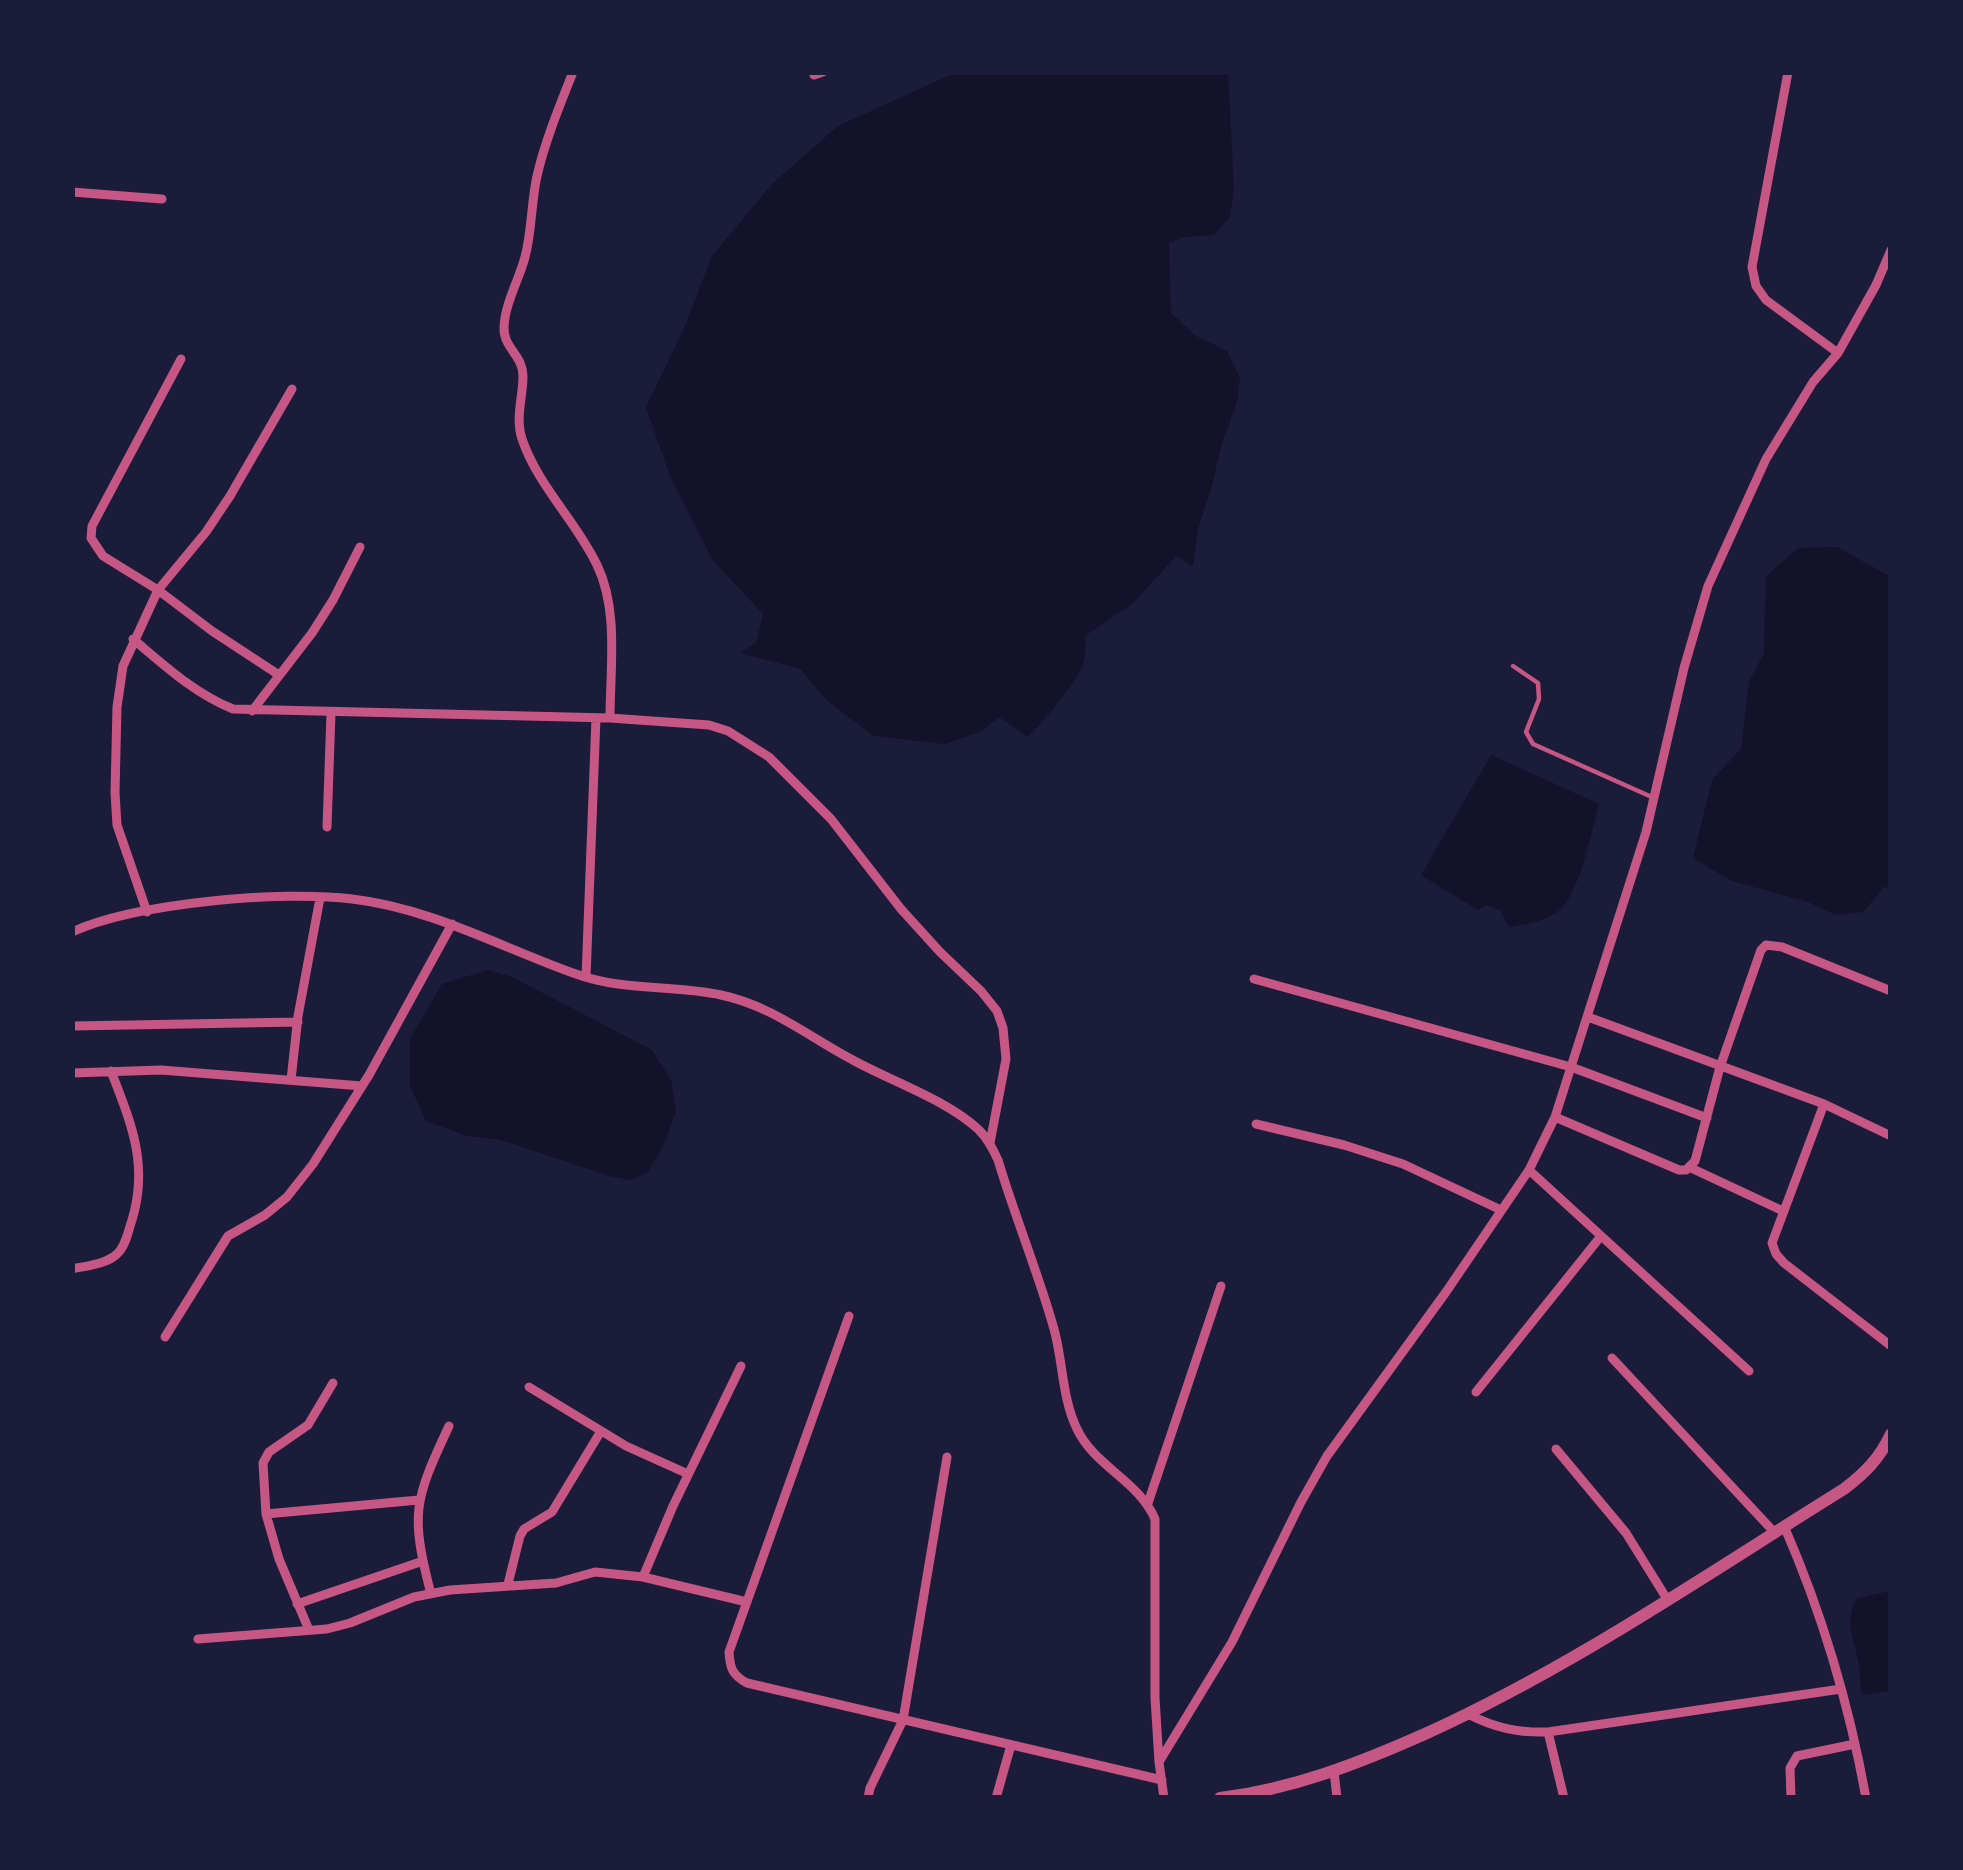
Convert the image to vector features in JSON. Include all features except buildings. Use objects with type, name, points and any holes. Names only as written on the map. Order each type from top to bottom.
[{"type":"street","points":[[573,72],[538,171],[525,257],[503,329],[505,343],[524,372],[519,429],[524,445],[597,564],[606,589],[610,718]]},
{"type":"street","points":[[1789,72],[1752,267],[1756,286],[1766,300],[1838,353]]},
{"type":"street","points":[[72,193],[162,199]]},
{"type":"street","points":[[1159,1762],[1232,1642],[1327,1456],[1528,1170],[1555,1117],[1623,910],[1708,586],[1766,459],[1813,382],[1838,353],[1891,250]]},
{"type":"street","points":[[1876,285],[1891,284]]},
{"type":"street","points":[[181,359],[92,526],[91,538],[103,556],[279,675]]},
{"type":"street","points":[[147,912],[117,825],[117,707],[123,666],[158,590],[230,496],[292,389]]},
{"type":"street","points":[[252,711],[333,600],[360,547]]},
{"type":"street","points":[[133,639],[182,680],[233,710],[610,718],[709,725],[728,731],[769,757],[831,819],[901,909],[997,1011],[1006,1059],[990,1143]]},
{"type":"street","points":[[328,827],[331,713]]},
{"type":"street","points":[[586,977],[596,718]]},
{"type":"street","points":[[291,1080],[320,898]]},
{"type":"street","points":[[72,932],[107,920],[226,901],[350,898],[391,906],[452,924],[586,977],[721,995],[757,1005],[977,1128],[990,1143],[1049,1311],[1073,1423],[1084,1444],[1148,1503],[1155,1520],[1154,1678],[1164,1798]]},
{"type":"street","points":[[165,1337],[228,1236],[287,1197],[314,1164],[452,924]]},
{"type":"street","points":[[1691,1168],[1761,950],[1782,947],[1891,991]]},
{"type":"street","points":[[1254,979],[1571,1067],[1707,1118]]},
{"type":"street","points":[[1588,1017],[1824,1104],[1891,1136]]},
{"type":"street","points":[[72,1026],[298,1022]]},
{"type":"street","points":[[72,1073],[161,1070],[362,1087]]},
{"type":"street","points":[[72,1269],[112,1259],[120,1252],[137,1204],[139,1156],[111,1072]]},
{"type":"street","points":[[1824,1104],[1772,1243],[1776,1254],[1891,1346]]},
{"type":"street","points":[[1555,1117],[1679,1170],[1691,1168],[1783,1211]]},
{"type":"street","points":[[1256,1124],[1403,1165],[1501,1210]]},
{"type":"street","points":[[1528,1170],[1749,1371]]},
{"type":"street","points":[[1476,1392],[1601,1236]]},
{"type":"street","points":[[1148,1503],[1221,1286]]},
{"type":"street","points":[[849,1316],[729,1652],[735,1677],[1162,1780]]},
{"type":"street","points":[[1612,1358],[1779,1529],[1819,1613],[1866,1798]]},
{"type":"street","points":[[643,1577],[741,1366]]},
{"type":"street","points":[[308,1630],[266,1514],[265,1457],[308,1425],[333,1383]]},
{"type":"street","points":[[529,1388],[626,1446],[688,1474]]},
{"type":"street","points":[[431,1594],[417,1523],[419,1500],[449,1426]]},
{"type":"street","points":[[508,1584],[524,1529],[552,1512],[601,1431]]},
{"type":"street","points":[[1220,1798],[1334,1772],[1541,1677],[1867,1472],[1887,1450],[1891,1434]]},
{"type":"street","points":[[1556,1450],[1626,1533],[1666,1600]]},
{"type":"street","points":[[868,1798],[902,1720],[947,1456]]},
{"type":"street","points":[[266,1514],[419,1500]]},
{"type":"street","points":[[297,1604],[423,1561]]},
{"type":"street","points":[[197,1639],[350,1623],[431,1594],[556,1583],[595,1571],[643,1577],[746,1603]]},
{"type":"street","points":[[1468,1714],[1509,1730],[1548,1732],[1840,1689]]},
{"type":"street","points":[[1548,1732],[1564,1798]]},
{"type":"street","points":[[1791,1798],[1790,1768],[1797,1756],[1855,1744]]},
{"type":"street","points":[[996,1798],[1011,1745]]},
{"type":"street","points":[[1334,1772],[1337,1798]]},
{"type":"lane","points":[[1514,666],[1538,683],[1539,699],[1526,731],[1533,744],[1654,798]]},
{"type":"shaded area","points":[[957,72],[1228,72],[1234,189],[1230,217],[1214,235],[1169,243],[1171,313],[1196,336],[1227,351],[1240,379],[1198,529],[1193,566],[1176,556],[1133,603],[1086,635],[1079,672],[1027,737],[999,717],[982,731],[945,744],[874,736],[824,698],[801,669],[740,653],[756,643],[763,614],[712,559],[670,476],[646,407],[712,256],[772,184],[838,126]]},
{"type":"shaded area","points":[[1837,547],[1891,577],[1891,888],[1884,887],[1863,912],[1836,915],[1808,902],[1732,881],[1693,858],[1712,780],[1741,749],[1749,682],[1764,653],[1766,576],[1798,548]]},
{"type":"shaded area","points":[[1491,755],[1599,804],[1584,863],[1564,905],[1545,919],[1509,927],[1500,910],[1486,905],[1478,910],[1421,875]]},
{"type":"shaded area","points":[[488,970],[512,977],[652,1050],[671,1080],[676,1112],[647,1173],[630,1180],[610,1176],[426,1121],[410,1086],[410,1039],[442,984]]},
{"type":"shaded area","points":[[1891,1591],[1891,1691],[1862,1695],[1850,1623],[1853,1607],[1857,1598]]}]
